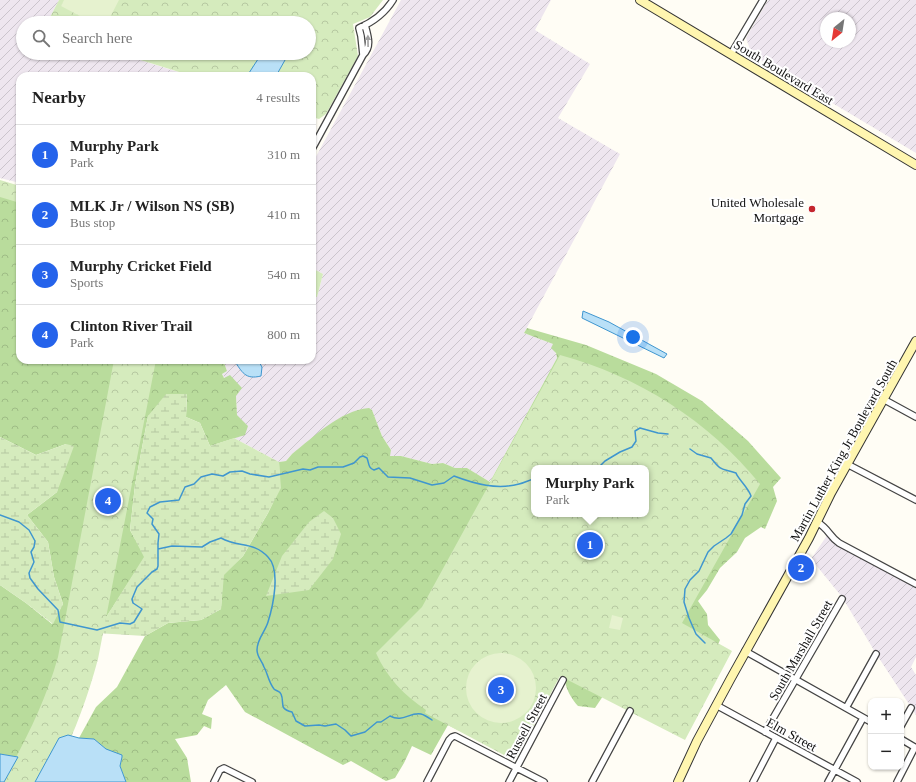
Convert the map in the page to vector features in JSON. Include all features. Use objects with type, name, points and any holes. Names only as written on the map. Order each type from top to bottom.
[{"type":"main road","name":"South Boulevard East","points":[[640,0],[916,165]]},
{"type":"main road","name":"Martin Luther King Jr Boulevard South","points":[[678,782],[716,705],[745,651],[916,341]]},
{"type":"street","points":[[363,55],[359,28],[382,14],[393,0]]},
{"type":"street","points":[[731,54],[763,0]]},
{"type":"street","points":[[316,142],[366,51],[368,46],[368,38],[366,25]]},
{"type":"street","points":[[883,399],[916,417]]},
{"type":"street","points":[[847,464],[916,500]]},
{"type":"street","points":[[817,522],[826,528],[833,538],[839,543],[916,584]]},
{"type":"street","name":"South Marshall Street","points":[[765,732],[842,599]]},
{"type":"street","points":[[745,651],[868,720]]},
{"type":"street","points":[[846,708],[876,654]]},
{"type":"street","name":"Russell Street","points":[[509,782],[563,680]]},
{"type":"street","name":"Elm Street","points":[[716,705],[857,782]]},
{"type":"street","points":[[904,721],[911,708]]},
{"type":"street","points":[[592,782],[630,711]]},
{"type":"street","points":[[828,782],[863,718]]},
{"type":"street","points":[[427,782],[449,740],[455,736],[544,782]]},
{"type":"street","points":[[753,782],[776,738]]},
{"type":"street","points":[[896,782],[916,747],[904,741]]},
{"type":"street","points":[[214,782],[221,768],[227,769],[252,782]]},
{"type":"shaded area","points":[[0,0],[59,0],[51,16],[16,16],[16,60],[140,60],[178,72],[16,72],[16,182],[0,178]]},
{"type":"shaded area","points":[[401,0],[551,0],[535,30],[590,64],[558,118],[620,154],[524,333],[553,344],[557,358],[490,482],[467,468],[455,468],[443,463],[432,464],[401,456],[389,456],[391,450],[382,436],[372,410],[292,454],[286,461],[279,462],[234,438],[245,435],[237,415],[236,396],[222,374],[227,371],[224,364],[316,364],[316,297],[323,274],[316,270],[316,157]]},
{"type":"shaded area","points":[[768,0],[916,0],[916,153],[752,55],[746,38]]},
{"type":"shaded area","points":[[830,531],[836,539],[916,583],[916,657],[911,667],[916,675],[916,715],[875,652],[842,597],[811,559]]},
{"type":"green space","points":[[59,0],[383,0],[370,17],[353,24],[358,56],[326,114],[319,119],[316,118],[316,72],[179,72],[141,60],[316,60],[316,16],[51,16]]},
{"type":"green space","points":[[64,0],[119,0],[111,16],[80,16],[61,6]]},
{"type":"green space","points":[[0,180],[16,185],[16,202],[0,197]]},
{"type":"green space","points":[[0,193],[16,198],[16,364],[224,364],[227,371],[222,374],[224,378],[230,375],[242,388],[236,396],[237,415],[248,426],[245,435],[210,446],[200,423],[186,417],[187,395],[148,416],[135,485],[130,530],[145,557],[96,633],[65,664],[18,757],[0,754],[0,585],[26,603],[52,624],[63,604],[54,577],[48,542],[27,515],[57,492],[66,444],[36,455],[0,437]]},
{"type":"green space","points":[[316,270],[323,274],[316,297]]},
{"type":"green space","points":[[527,328],[586,345],[656,374],[702,401],[748,441],[781,478],[773,487],[777,501],[765,529],[761,527],[745,538],[737,552],[720,568],[707,590],[698,601],[707,614],[708,625],[720,640],[714,654],[682,637],[655,467],[649,467],[649,465],[531,465],[531,488],[529,501],[531,506],[531,517],[535,517],[603,696],[595,708],[578,706],[574,701],[567,687],[562,666],[460,731],[448,725],[431,755],[412,746],[395,778],[386,781],[351,761],[343,765],[245,712],[226,685],[208,700],[202,714],[212,718],[211,729],[204,726],[197,735],[175,739],[187,758],[191,782],[126,782],[120,766],[122,757],[106,749],[94,739],[79,738],[96,707],[117,687],[145,636],[168,623],[201,620],[221,609],[223,575],[243,556],[268,513],[280,488],[279,462],[286,461],[292,454],[328,425],[348,414],[369,408],[372,410],[382,436],[391,450],[390,456],[401,456],[432,464],[443,463],[455,468],[467,468],[490,482],[557,358],[556,353],[551,348],[553,344],[524,333]]},
{"type":"green space","points":[[560,355],[617,375],[644,388],[670,404],[695,421],[718,440],[740,461],[760,484],[682,623],[732,651],[685,740],[560,676],[515,761],[425,713],[426,710],[403,692],[391,678],[380,662],[376,653],[422,607]]},
{"type":"green space","points":[[113,364],[155,364],[98,659],[77,722],[65,752],[50,782],[3,782],[41,705],[58,657]]},
{"type":"green space","points":[[166,394],[187,394],[186,417],[200,423],[210,446],[234,438],[279,462],[281,488],[243,556],[224,575],[221,609],[201,620],[168,623],[145,636],[96,633],[144,557],[130,530],[135,485],[148,416]]},
{"type":"green space","points":[[0,437],[36,455],[66,444],[74,446],[57,492],[27,515],[48,542],[54,577],[63,604],[53,624],[0,585]]},
{"type":"green space","points":[[324,511],[333,518],[341,534],[333,559],[309,590],[266,596],[282,556],[309,522]]},
{"type":"green space","points":[[612,615],[623,618],[620,630],[609,628]]},
{"type":"green space","points":[[494,653],[508,653],[521,659],[530,668],[536,681],[534,701],[526,713],[508,723],[494,723],[481,717],[472,708],[466,695],[466,681],[472,668],[481,659]]},
{"type":"water","points":[[257,60],[285,60],[278,72],[250,72]]},
{"type":"water","points":[[583,311],[609,322],[667,354],[664,358],[582,318]]},
{"type":"water","points":[[237,364],[260,364],[262,367],[261,376],[256,377],[248,376]]},
{"type":"water","points":[[68,735],[79,738],[94,739],[106,749],[122,755],[120,766],[126,782],[35,782],[59,738]]},
{"type":"water","points":[[0,754],[18,757],[4,782],[0,782]]},
{"type":"waterway","points":[[601,465],[620,452],[632,447],[636,441],[635,431],[640,428],[668,434]]},
{"type":"waterway","points":[[690,449],[697,454],[711,458],[717,466],[722,469],[736,473],[748,489],[751,496],[745,504],[742,515],[731,534],[708,552],[699,571],[690,580],[685,589],[684,602],[689,618],[696,634],[705,643]]},
{"type":"waterway","points":[[0,515],[19,522],[29,530],[35,541],[31,552],[34,562],[29,573],[30,578],[38,589],[58,610],[60,622],[97,630],[120,623],[130,624],[134,622],[142,609],[133,603],[132,599],[137,587],[157,569],[158,566],[159,534],[152,524],[153,519],[147,513],[150,507],[160,502],[179,500],[185,487],[194,484],[201,477],[212,474],[223,476],[230,472],[242,471],[269,477],[303,469],[310,470],[318,467],[343,467],[354,463],[363,456],[367,458],[371,468],[374,470],[379,468],[388,477],[410,478],[432,485],[444,483],[454,476],[478,484],[494,486],[511,486],[531,480]]},
{"type":"waterway","points":[[158,549],[172,546],[202,547],[221,538],[257,549],[268,557],[274,570],[274,598],[267,626],[258,642],[257,652],[272,686],[281,694],[283,707],[292,712],[296,721],[305,726],[325,726],[336,724],[351,736],[365,732],[377,722],[381,722],[390,716],[402,718],[413,714],[421,714],[432,720]]},
{"type":"place","name":"United Wholesale Mortgage","points":[[812,209]]},
{"type":"place","name":"Clinton River Trail","points":[[108,501]]},
{"type":"place","name":"Murphy Park","points":[[590,545]]},
{"type":"place","name":"MLK Jr / Wilson NS (SB)","points":[[801,568]]},
{"type":"place","name":"Murphy Cricket Field","points":[[501,690]]}]
